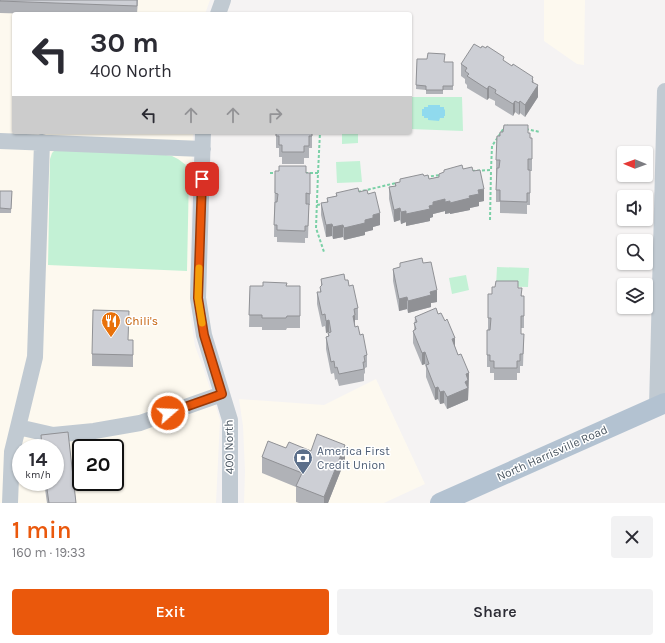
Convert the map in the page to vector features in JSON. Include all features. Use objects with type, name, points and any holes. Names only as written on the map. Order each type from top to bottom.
[{"type":"main road","name":"North Harrisville Road","points":[[440,503],[661,405]]},
{"type":"street","points":[[219,12],[223,0]]},
{"type":"street","points":[[661,405],[665,91]]},
{"type":"street","name":"400 North","points":[[203,134],[198,298],[204,335],[230,420],[230,503]]},
{"type":"street","points":[[0,141],[203,149]]},
{"type":"street","points":[[10,503],[12,452],[35,357],[42,142]]},
{"type":"street","points":[[18,427],[53,435],[94,431],[140,423],[222,394]]},
{"type":"path","points":[[490,220],[492,146],[506,125],[513,126]]},
{"type":"path","points":[[520,128],[540,132]]},
{"type":"path","points":[[320,134],[316,228],[324,252]]},
{"type":"path","points":[[471,171],[491,170]]},
{"type":"path","points":[[270,173],[284,173]]},
{"type":"path","points":[[305,173],[318,173]]},
{"type":"path","points":[[422,178],[444,174]]},
{"type":"path","points":[[357,192],[400,183]]},
{"type":"path","points":[[317,206],[328,203]]},
{"type":"shaded area","points":[[0,0],[210,0],[206,12],[12,12],[12,134],[193,134],[190,312],[195,346],[220,420],[216,503],[0,503]]},
{"type":"shaded area","points":[[544,0],[585,0],[584,65],[577,64],[544,41]]},
{"type":"shaded area","points":[[376,379],[425,484],[384,503],[244,503],[245,471],[243,426],[239,399],[324,405]]},
{"type":"green space","points":[[412,97],[462,97],[463,131],[412,129]]},
{"type":"green space","points":[[342,134],[358,134],[358,143],[342,144]]},
{"type":"green space","points":[[56,149],[159,154],[172,156],[186,165],[189,174],[187,271],[48,265],[50,159],[52,153]]},
{"type":"green space","points":[[360,161],[362,182],[337,183],[336,162]]},
{"type":"green space","points":[[497,267],[529,268],[528,287],[496,286]]},
{"type":"green space","points":[[466,275],[469,290],[452,294],[449,278]]},
{"type":"water","points":[[428,105],[440,105],[440,107],[444,107],[444,118],[440,118],[439,121],[424,118],[424,116],[422,116],[422,109],[424,109],[424,107],[428,107]]},
{"type":"building","points":[[137,0],[137,6],[0,1]]},
{"type":"building","points":[[474,44],[481,48],[482,46],[486,48],[487,46],[504,57],[503,60],[512,66],[513,64],[533,77],[532,82],[538,85],[525,105],[520,101],[519,103],[515,101],[513,104],[495,93],[496,90],[489,86],[487,89],[467,76],[469,74],[465,71],[467,68],[461,64]]},
{"type":"building","points":[[428,53],[445,54],[444,62],[453,62],[453,86],[443,86],[443,90],[426,90],[426,86],[416,85],[417,59],[427,59]]},
{"type":"building","points":[[504,125],[528,125],[528,133],[530,133],[530,138],[532,138],[532,159],[528,159],[528,170],[530,170],[530,193],[527,193],[527,202],[500,201],[500,190],[496,190],[497,168],[499,168],[500,160],[496,160],[497,136],[500,136],[500,132],[503,132]]},
{"type":"building","points":[[276,134],[312,134],[312,136],[309,136],[309,146],[304,146],[304,152],[282,152],[282,145],[279,145],[279,136],[276,136]]},
{"type":"building","points":[[462,165],[463,169],[472,167],[473,171],[480,170],[484,189],[478,190],[479,194],[450,203],[450,201],[445,202],[445,199],[433,202],[433,205],[429,206],[430,209],[406,214],[406,211],[401,212],[400,208],[394,210],[389,187],[396,186],[395,183],[400,182],[400,179],[423,174],[424,176],[428,175],[429,179],[439,177],[439,174],[444,172],[444,170]]},
{"type":"building","points":[[279,166],[306,166],[306,173],[310,173],[310,194],[306,193],[306,204],[309,204],[308,226],[305,226],[305,231],[277,230],[277,225],[274,225],[275,202],[277,202],[278,194],[275,193],[275,171],[279,171]]},
{"type":"building","points":[[358,188],[359,192],[367,190],[368,194],[375,192],[380,213],[373,215],[373,218],[365,220],[365,223],[344,228],[343,225],[333,227],[332,224],[326,225],[321,203],[328,202],[327,198],[337,196],[336,193]]},
{"type":"building","points":[[0,191],[12,191],[11,209],[0,208]]},
{"type":"building","points":[[422,258],[423,263],[431,262],[437,290],[430,292],[431,295],[408,301],[407,297],[399,299],[393,269],[400,267],[400,263]]},
{"type":"building","points":[[344,274],[345,280],[348,280],[349,286],[353,285],[358,308],[354,309],[355,315],[353,316],[355,327],[358,326],[360,335],[363,334],[367,355],[364,356],[364,369],[339,374],[337,367],[335,368],[334,361],[331,362],[326,337],[329,336],[328,333],[331,332],[329,320],[326,321],[325,314],[322,315],[317,292],[321,292],[321,279]]},
{"type":"building","points":[[496,281],[518,281],[518,288],[522,288],[521,296],[524,296],[524,316],[521,316],[521,334],[524,334],[523,354],[520,354],[520,361],[517,361],[517,368],[494,368],[494,361],[490,361],[490,355],[487,355],[487,330],[490,330],[491,318],[488,318],[488,294],[492,294],[492,287],[495,287]]},
{"type":"building","points":[[263,282],[287,283],[286,286],[300,286],[300,316],[287,316],[286,318],[262,318],[262,315],[249,315],[250,286],[263,286]]},
{"type":"building","points":[[436,308],[438,314],[441,313],[445,321],[447,319],[455,338],[452,339],[458,355],[461,354],[469,373],[466,374],[468,380],[465,382],[468,388],[447,397],[444,391],[440,392],[438,387],[435,388],[426,365],[429,364],[425,352],[422,353],[413,331],[416,329],[414,323],[417,322],[415,317]]},
{"type":"building","name":"Chili's","points":[[93,310],[129,311],[128,340],[133,340],[133,355],[92,354]]},
{"type":"building","points":[[68,432],[72,468],[72,491],[75,491],[76,503],[49,503],[47,491],[64,491],[64,439],[41,439],[41,435]]},
{"type":"building","points":[[317,434],[345,445],[324,497],[296,486],[302,473],[262,457],[268,441],[286,448],[289,442],[311,451]]},
{"type":"slow traffic","points":[[199,268],[198,298],[202,323]]},
{"type":"place","name":"Chili's","points":[[111,338]]},
{"type":"place","name":"America First Credit Union","points":[[303,475]]},
{"type":"route","points":[[168,413],[222,394],[204,335],[198,298],[202,179]]}]
